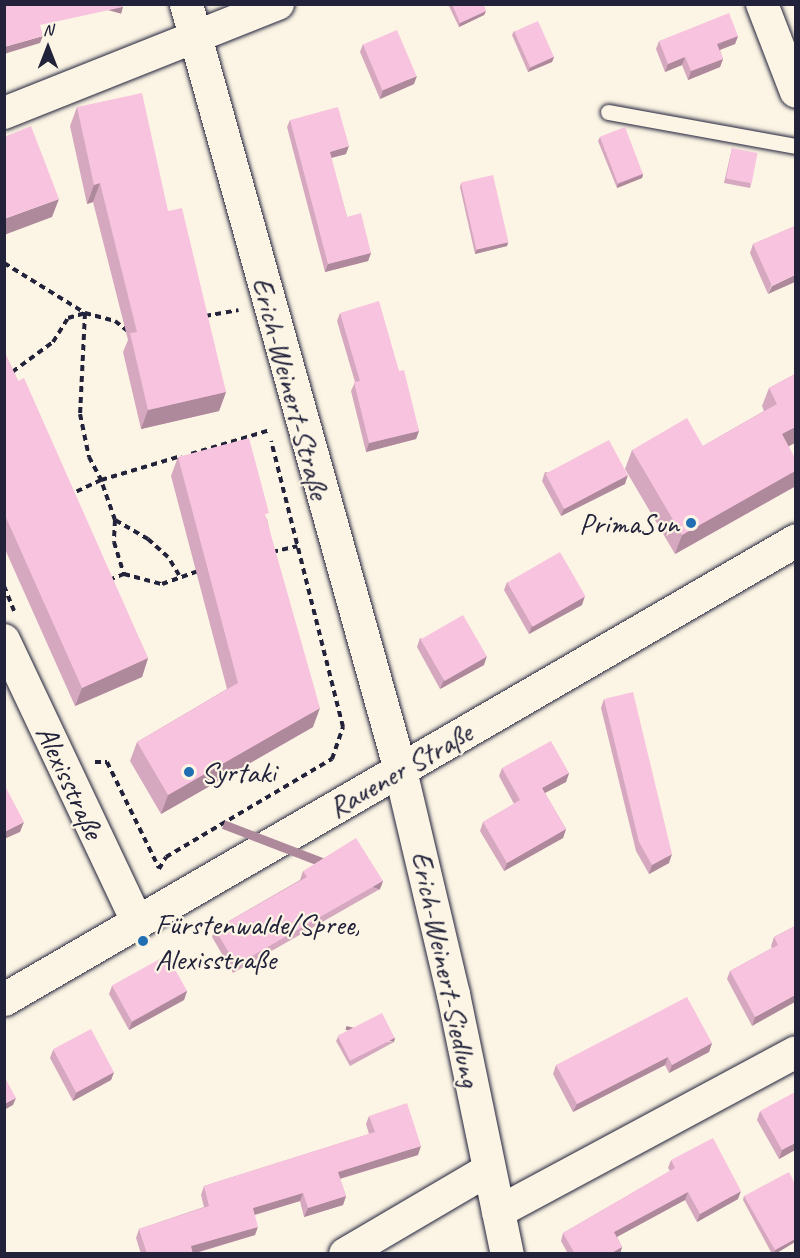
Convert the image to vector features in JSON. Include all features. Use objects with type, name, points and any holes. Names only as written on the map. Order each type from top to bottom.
[{"type":"main road","name":"Erich-Weinert-Straße","points":[[186,4],[300,422],[400,770]]},
{"type":"main road","name":"Rauener Straße","points":[[4,999],[795,540]]},
{"type":"main road","name":"Erich-Weinert-Siedlung","points":[[400,770],[453,994],[507,1254]]},
{"type":"street","points":[[4,113],[196,39],[278,4]]},
{"type":"street","points":[[762,4],[795,92]]},
{"type":"street","name":"Alexisstraße","points":[[4,640],[137,922]]},
{"type":"street","points":[[498,1212],[795,1052]]},
{"type":"street","points":[[345,1254],[488,1170]]},
{"type":"lane","points":[[608,112],[795,146]]},
{"type":"path","points":[[4,263],[85,313],[115,321],[129,332],[140,329]]},
{"type":"path","points":[[235,299],[240,321]]},
{"type":"path","points":[[194,319],[238,310]]},
{"type":"path","points":[[4,378],[53,342],[68,318],[85,313]]},
{"type":"path","points":[[85,313],[80,414],[89,457],[101,480],[115,520],[114,542],[124,574]]},
{"type":"path","points":[[120,890],[159,868],[166,857],[332,759],[343,727],[266,420]]},
{"type":"path","points":[[69,495],[101,480],[300,422]]},
{"type":"path","points":[[115,520],[148,538],[168,557],[179,575]]},
{"type":"path","points":[[265,554],[297,546]]},
{"type":"path","points":[[104,591],[106,581],[124,574],[162,584],[179,575],[211,567]]},
{"type":"building","points":[[4,4],[123,4],[123,7],[40,25],[43,36],[4,47]]},
{"type":"building","points":[[452,4],[483,4],[486,11],[460,23]]},
{"type":"building","points":[[729,13],[738,36],[717,44],[723,59],[691,71],[685,57],[668,64],[659,41]]},
{"type":"building","points":[[538,21],[554,57],[530,67],[514,32]]},
{"type":"building","points":[[397,30],[417,76],[382,90],[363,44]]},
{"type":"building","points":[[142,93],[168,211],[182,208],[226,392],[148,410],[130,333],[137,332],[100,183],[94,185],[77,107]]},
{"type":"building","points":[[338,107],[349,146],[330,152],[347,217],[361,213],[371,253],[328,264],[290,120]]},
{"type":"building","points":[[31,126],[59,199],[4,219],[4,137]]},
{"type":"building","points":[[625,127],[643,174],[618,183],[600,137]]},
{"type":"building","points":[[732,148],[758,153],[752,183],[726,178]]},
{"type":"building","points":[[493,175],[509,242],[476,250],[461,182]]},
{"type":"building","points":[[795,226],[795,275],[772,286],[753,244]]},
{"type":"building","points":[[379,301],[399,371],[404,370],[419,431],[369,443],[354,382],[360,381],[340,313]]},
{"type":"building","points":[[4,351],[18,381],[24,378],[148,658],[82,688],[4,513]]},
{"type":"building","points":[[795,374],[795,427],[782,434],[795,458],[795,471],[682,535],[632,450],[687,418],[703,446],[777,404],[769,388]]},
{"type":"building","points":[[249,438],[269,513],[265,514],[320,708],[168,795],[137,742],[238,683],[178,457]]},
{"type":"building","points":[[609,440],[628,475],[564,509],[545,474]]},
{"type":"building","points":[[560,552],[586,596],[533,627],[507,582]]},
{"type":"building","points":[[463,615],[487,657],[445,681],[421,640]]},
{"type":"building","points":[[633,692],[672,854],[652,865],[639,842],[604,699]]},
{"type":"building","points":[[551,741],[569,773],[542,788],[566,829],[507,863],[483,822],[520,800],[502,768]]},
{"type":"building","points":[[4,784],[24,822],[4,832]]},
{"type":"building","points":[[356,838],[383,881],[236,965],[215,929],[307,877],[303,871]]},
{"type":"building","points":[[795,926],[795,995],[755,1017],[730,971],[778,945],[774,937]]},
{"type":"building","points":[[167,955],[187,991],[132,1021],[112,986]]},
{"type":"building","points":[[687,997],[712,1043],[672,1065],[668,1057],[577,1104],[556,1065]]},
{"type":"building","points":[[382,1013],[395,1038],[350,1061],[337,1036]]},
{"type":"building","points":[[91,1029],[114,1072],[76,1092],[53,1049]]},
{"type":"building","points":[[4,1076],[16,1098],[4,1104]]},
{"type":"building","points":[[795,1092],[795,1143],[782,1150],[760,1111]]},
{"type":"building","points":[[407,1103],[421,1146],[338,1172],[346,1196],[308,1208],[303,1193],[253,1208],[258,1227],[191,1246],[193,1254],[147,1254],[139,1229],[209,1206],[204,1186],[375,1132],[369,1116]]},
{"type":"building","points":[[713,1138],[741,1191],[700,1214],[688,1192],[614,1232],[622,1247],[610,1254],[575,1254],[563,1233],[675,1168],[671,1160]]},
{"type":"building","points":[[789,1172],[795,1184],[795,1239],[775,1250],[744,1196]]},
{"type":"place","name":"PrimaSun","points":[[691,523]]},
{"type":"place","name":"Syrtaki","points":[[189,772]]},
{"type":"place","name":"Fürstenwalde/Spree, Alexisstraße","points":[[143,941]]}]
